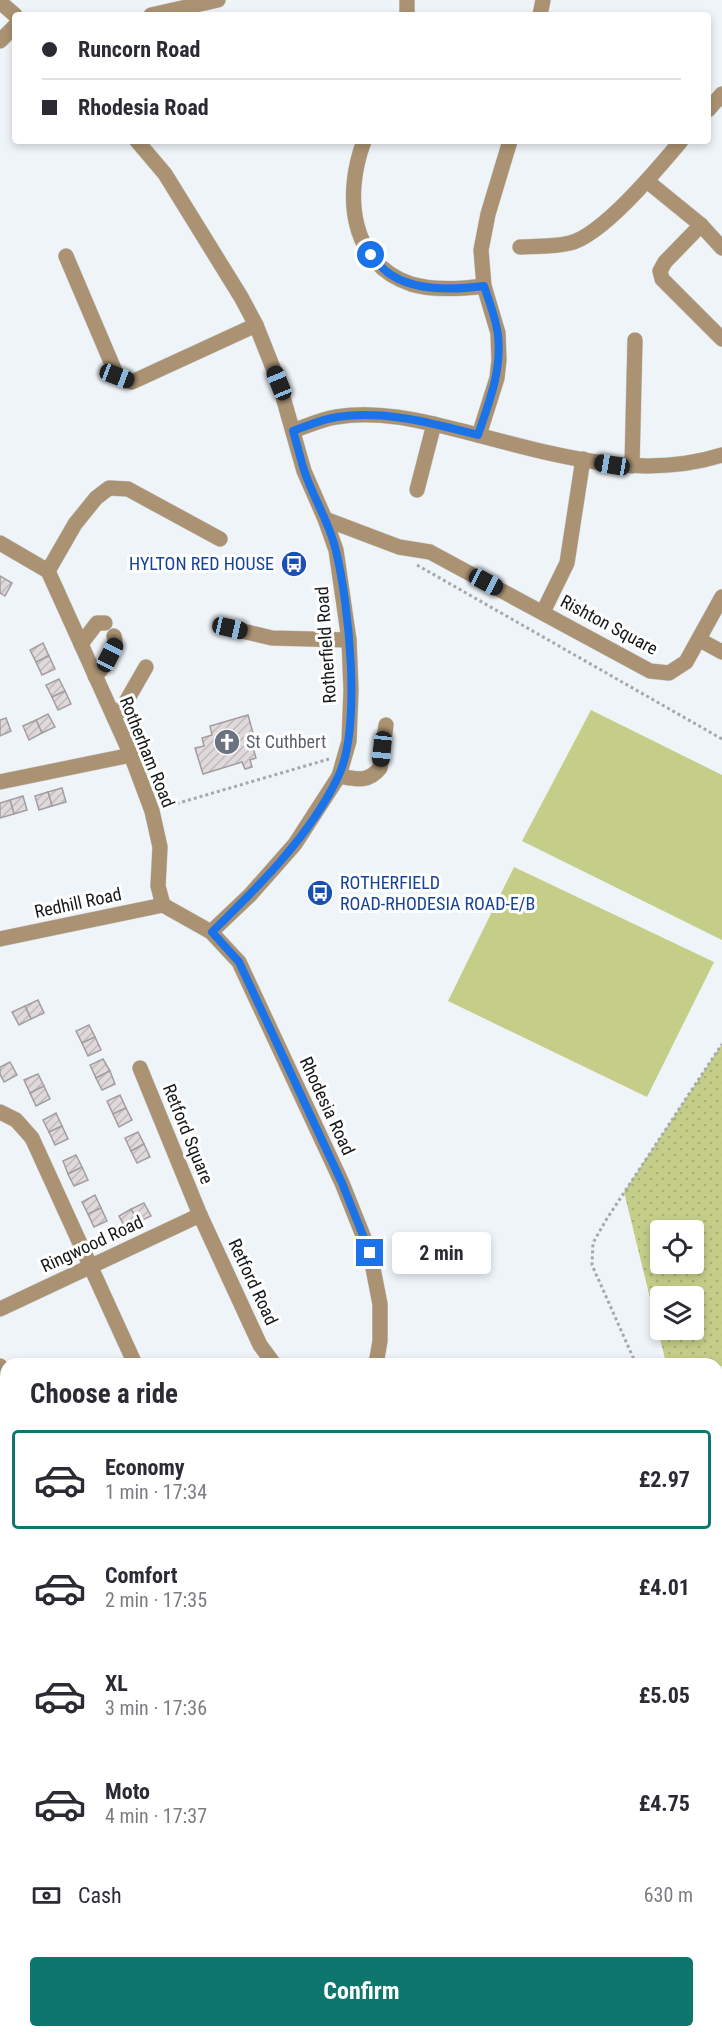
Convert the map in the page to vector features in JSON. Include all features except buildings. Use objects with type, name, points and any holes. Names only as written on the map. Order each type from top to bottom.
[{"type":"street","points":[[164,12],[218,0]]},
{"type":"street","points":[[0,2],[12,12]]},
{"type":"street","points":[[0,41],[12,29]]},
{"type":"street","points":[[711,107],[722,94]]},
{"type":"street","name":"Rotherfield Road","points":[[140,144],[165,174],[241,297],[256,326],[279,383],[304,471],[336,550],[349,640],[351,690],[349,741],[339,776],[295,844],[250,895],[212,932]]},
{"type":"street","points":[[363,144],[357,159],[353,209],[359,234],[371,255],[388,273],[412,284],[435,288],[484,286]]},
{"type":"street","points":[[478,435],[497,378],[499,360],[498,333],[484,286],[481,250],[488,214],[509,144]]},
{"type":"street","points":[[520,247],[572,243],[598,227],[647,181],[678,144]]},
{"type":"street","points":[[647,181],[701,225],[722,248]]},
{"type":"street","points":[[701,225],[665,262],[660,272],[662,279],[722,339]]},
{"type":"street","points":[[66,256],[117,376],[132,382],[256,326]]},
{"type":"street","points":[[632,466],[635,340]]},
{"type":"street","points":[[293,431],[336,417],[377,415],[434,424],[583,459],[632,466],[675,464],[722,455]]},
{"type":"street","points":[[417,490],[434,424]]},
{"type":"street","name":"Rishton Square","points":[[543,612],[567,563],[583,459]]},
{"type":"street","points":[[0,543],[48,572],[75,524],[96,498],[109,488],[129,489],[220,539]]},
{"type":"street","name":"Rishton Square","points":[[325,519],[399,546],[429,552],[650,671],[669,673],[686,662],[722,597]]},
{"type":"street","name":"Rotherham Road","points":[[48,572],[131,755],[152,811],[160,847],[158,886],[164,905]]},
{"type":"street","points":[[81,644],[97,623],[105,623]]},
{"type":"street","points":[[230,628],[272,638],[349,640]]},
{"type":"street","points":[[700,640],[722,652]]},
{"type":"street","points":[[97,680],[117,643]]},
{"type":"street","points":[[114,717],[123,707],[146,667]]},
{"type":"street","points":[[339,776],[362,781],[377,772],[380,768],[387,725]]},
{"type":"street","points":[[0,782],[131,755]]},
{"type":"street","name":"Rhodesia Road","points":[[164,905],[212,932],[239,962],[342,1183],[370,1253],[380,1304],[380,1341],[377,1358]]},
{"type":"street","name":"Redhill Road","points":[[0,939],[164,905]]},
{"type":"street","name":"Retford Square","points":[[140,1068],[200,1215]]},
{"type":"street","points":[[0,1112],[16,1120],[32,1138],[132,1358]]},
{"type":"street","name":"Ringwood Road","points":[[0,1309],[200,1215]]},
{"type":"street","name":"Retford Road","points":[[200,1215],[260,1345],[270,1358]]},
{"type":"path","points":[[417,565],[722,739]]},
{"type":"path","points":[[152,811],[345,754]]},
{"type":"path","points":[[633,1358],[592,1265],[593,1244],[606,1220],[722,1044]]},
{"type":"green space","points":[[591,710],[722,775],[722,940],[522,841]]},
{"type":"green space","points":[[514,867],[714,962],[647,1097],[448,1001]]},
{"type":"green space","points":[[722,1044],[722,1358],[665,1358],[660,1340],[704,1340],[704,1286],[650,1286],[650,1298],[624,1192]]},
{"type":"place","name":"HYLTON RED HOUSE","points":[[294,564]]},
{"type":"place","name":"St Cuthbert","points":[[227,742]]},
{"type":"place","name":"ROTHERFIELD ROAD-RHODESIA ROAD-E/B","points":[[320,893]]},
{"type":"route","points":[[370,1253],[342,1183],[239,962],[212,932],[250,895],[295,844],[339,776],[349,741],[351,690],[349,640],[336,550],[304,471],[293,431],[336,417],[377,415],[420,420],[478,435],[497,378],[498,333],[484,286],[435,288],[412,284],[388,273],[371,255]]}]
